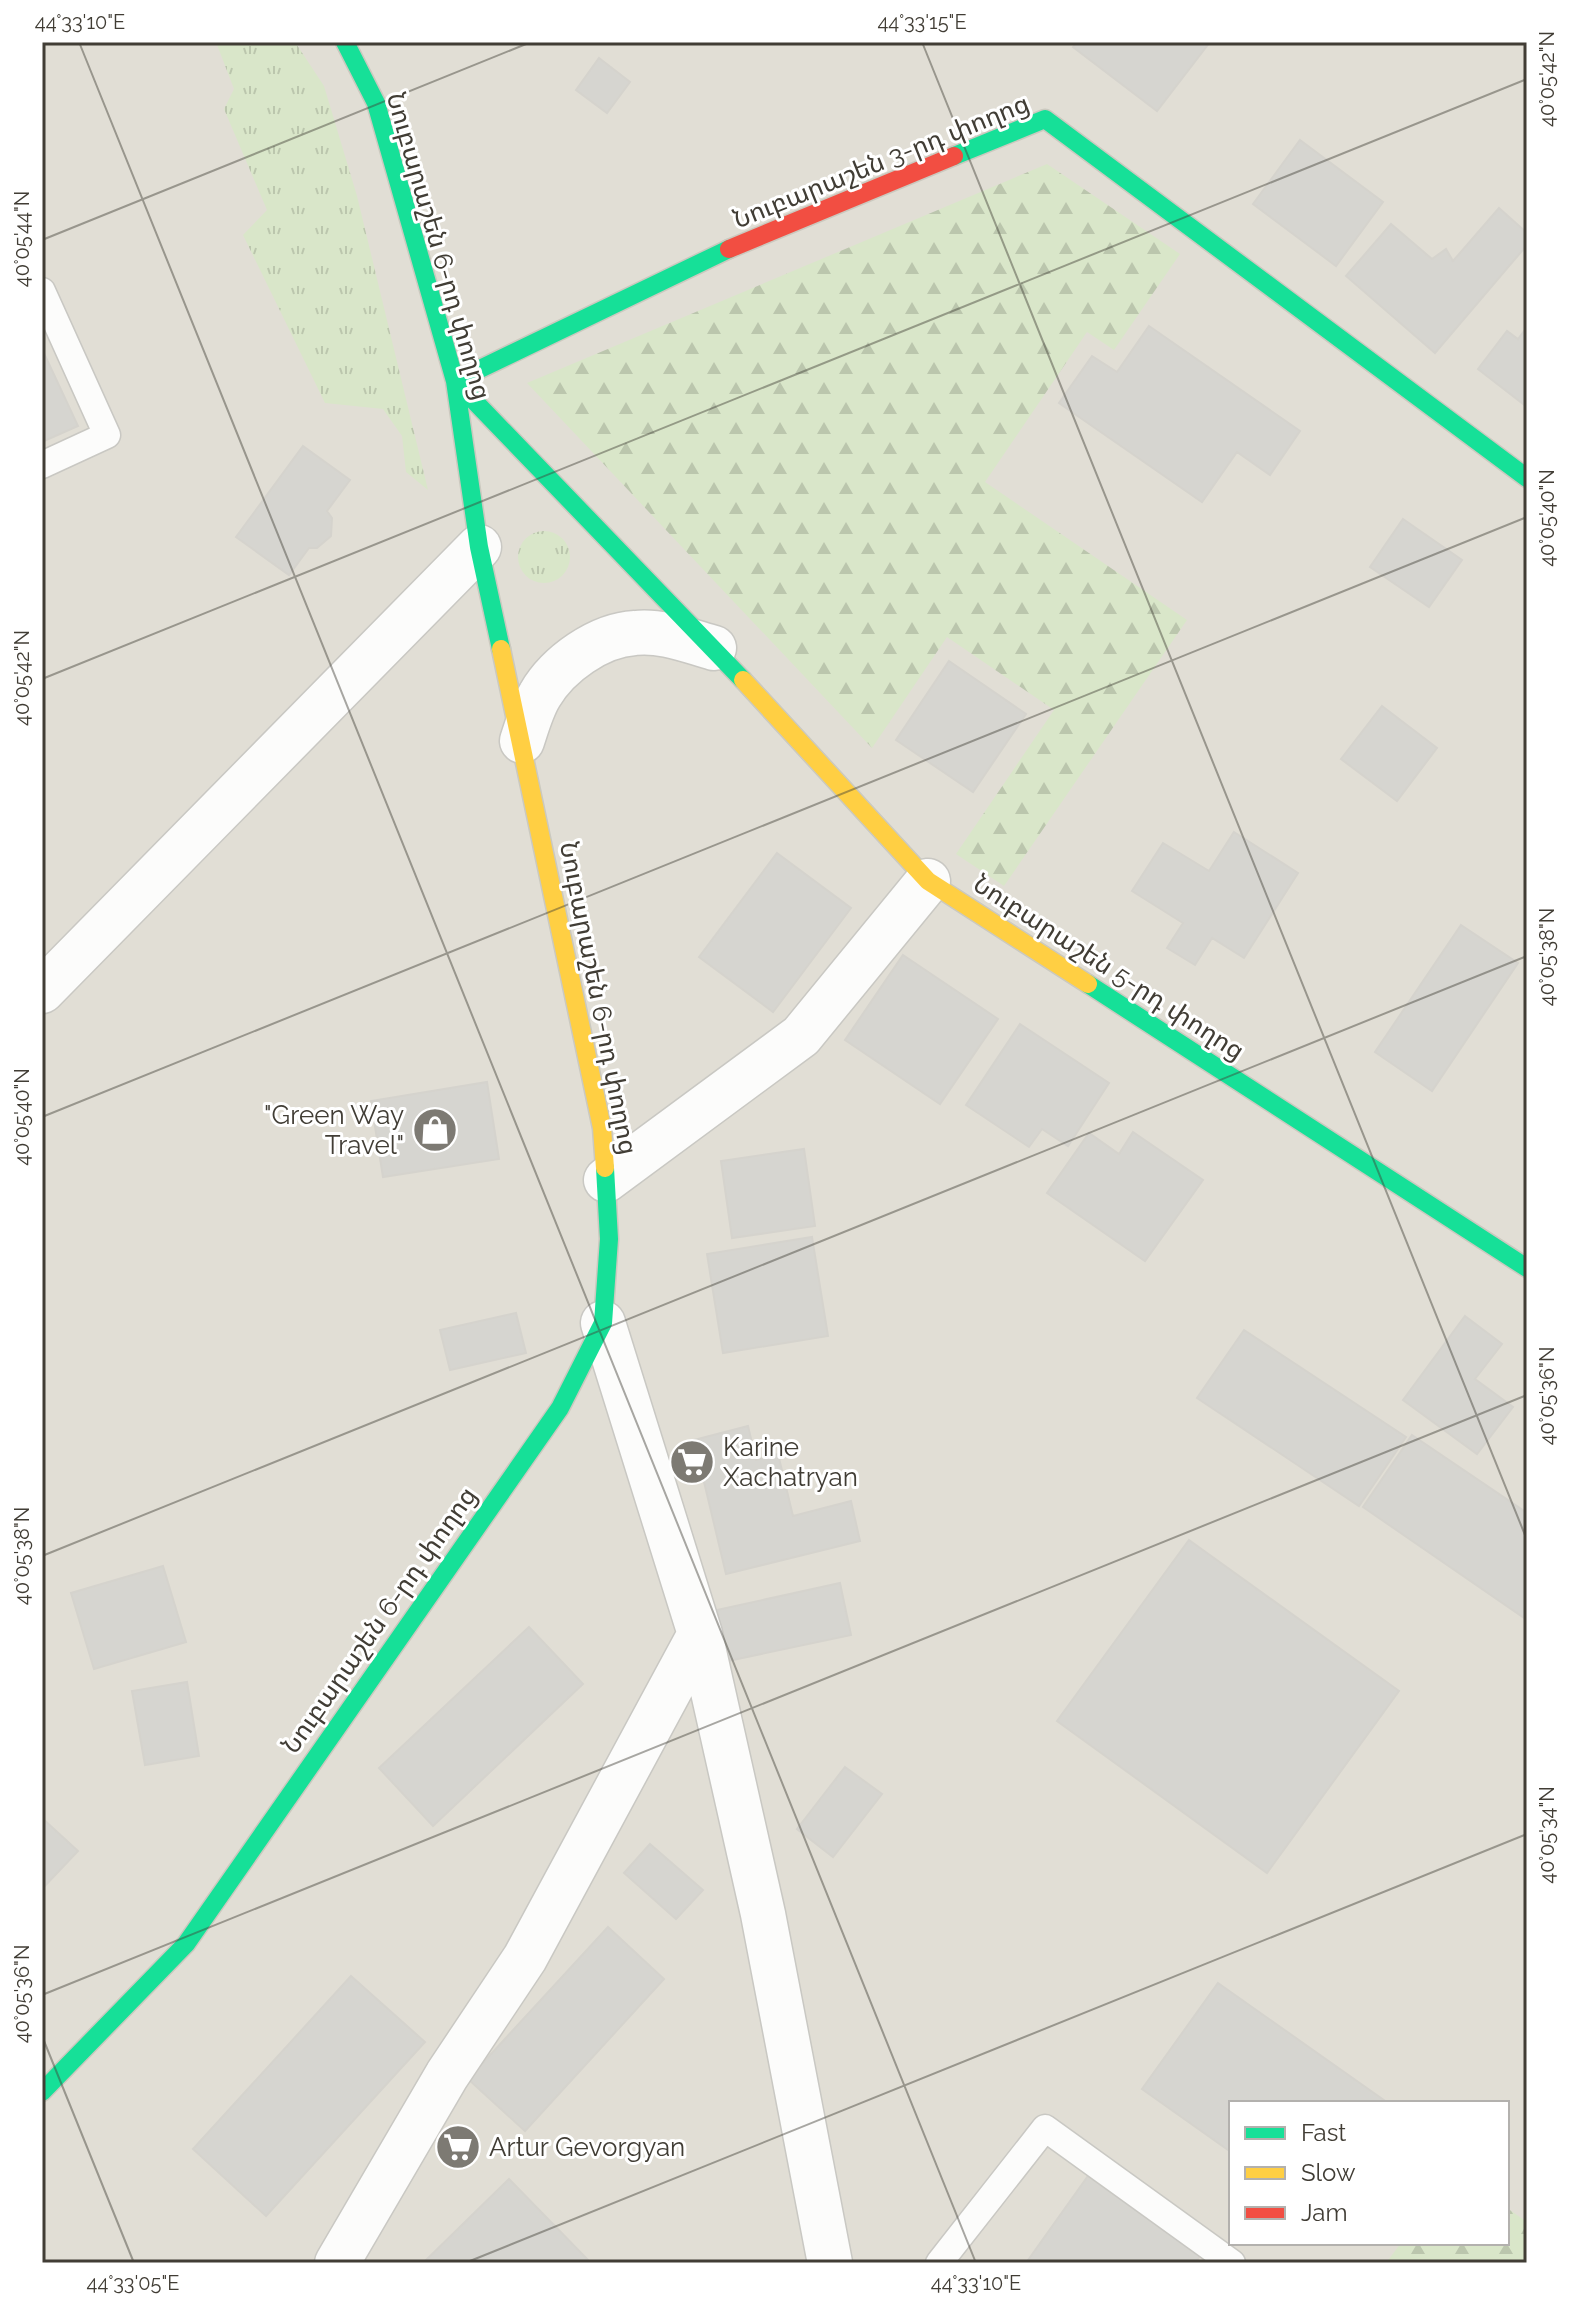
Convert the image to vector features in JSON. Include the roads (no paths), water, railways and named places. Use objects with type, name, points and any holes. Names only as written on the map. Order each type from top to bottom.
[{"type":"street","name":"Նուբարաշեն 6-րդ փողոց","points":[[42,2092],[186,1944],[560,1408],[603,1323],[609,1239],[602,1128],[479,547],[455,381],[376,103],[345,42]]},
{"type":"street","name":"Նուբարաշեն 3-րդ փողոց","points":[[455,381],[746,241],[1045,119],[1527,478]]},
{"type":"street","name":"Նուբարաշեն 5-րդ փողոց","points":[[455,381],[714,648],[928,881],[1527,1268]]},
{"type":"street","points":[[42,991],[479,547]]},
{"type":"street","points":[[522,741],[539,696],[554,675],[604,640],[635,632],[667,635],[714,648]]},
{"type":"street","points":[[606,1180],[801,1036],[928,881]]},
{"type":"street","points":[[603,1323],[700,1634],[763,1914],[830,2263]]},
{"type":"street","points":[[337,2263],[447,2075],[525,1958],[700,1634]]},
{"type":"lane","points":[[42,291],[107,435],[42,465]]},
{"type":"lane","points":[[939,2263],[1045,2128],[1232,2263]]},
{"type":"place","name":"\"Green Way Travel\"","points":[[435,1130]]},
{"type":"place","name":"Karine Xachatryan","points":[[692,1462]]},
{"type":"place","name":"Artur Gevorgyan","points":[[458,2147]]}]
